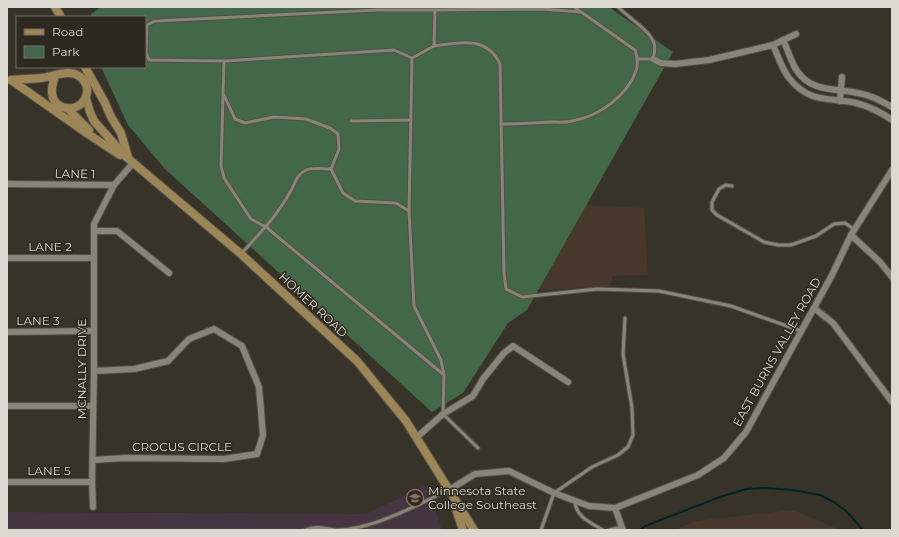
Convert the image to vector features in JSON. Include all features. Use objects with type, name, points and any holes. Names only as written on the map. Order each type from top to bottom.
[{"type":"street","points":[[55,7],[60,16]]},
{"type":"street","points":[[653,60],[668,64],[687,64],[710,60],[773,45],[796,34]]},
{"type":"street","points":[[783,40],[796,70],[801,76],[818,87],[867,95],[892,107]]},
{"type":"street","points":[[773,45],[788,77],[810,96],[823,100],[857,103],[892,120]]},
{"type":"street","name":"HOMER ROAD","points":[[80,68],[83,80],[87,88],[86,98],[94,121],[131,161],[241,254],[357,361],[406,421],[474,530]]},
{"type":"street","points":[[86,68],[121,133],[131,161],[114,185]]},
{"type":"street","points":[[9,79],[41,78],[58,72],[74,73],[83,80]]},
{"type":"street","points":[[57,104],[51,89],[58,72]]},
{"type":"street","points":[[840,101],[842,77]]},
{"type":"street","name":"HOMER ROAD","points":[[9,79],[66,108],[112,150],[131,161]]},
{"type":"street","name":"HOMER ROAD","points":[[9,79],[85,132],[107,145]]},
{"type":"street","points":[[66,108],[78,106],[86,98]]},
{"type":"street","name":"EAST BURNS VALLEY ROAD","points":[[615,508],[698,475],[724,458],[746,432],[853,233],[892,170]]},
{"type":"street","name":"LANE 1","points":[[7,184],[114,185]]},
{"type":"street","name":"MCNALLY DRIVE","points":[[93,507],[92,406],[94,371],[94,224],[114,185]]},
{"type":"street","points":[[94,231],[117,230],[169,273]]},
{"type":"street","points":[[853,233],[880,262],[892,278]]},
{"type":"street","name":"LANE 2","points":[[7,258],[93,258]]},
{"type":"street","points":[[814,308],[833,323],[892,402]]},
{"type":"street","name":"CROCUS CIRCLE","points":[[93,460],[125,458],[224,459],[257,454],[263,435],[259,387],[242,346],[214,329],[189,339],[168,361],[134,369],[94,371]]},
{"type":"street","name":"LANE 3","points":[[7,332],[93,331]]},
{"type":"street","points":[[416,438],[444,414],[472,396],[483,378],[504,353],[513,346],[568,382]]},
{"type":"street","points":[[7,406],[92,406]]},
{"type":"street","points":[[449,490],[475,474],[509,472],[554,493],[589,506],[615,508],[623,528]]},
{"type":"street","name":"LANE 5","points":[[7,482],[92,482]]},
{"type":"street","name":"HOMER ROAD","points":[[449,490],[463,530]]},
{"type":"lane","points":[[501,124],[571,122],[586,118],[619,98],[627,87],[637,70],[638,59],[635,50],[574,7]]},
{"type":"lane","points":[[618,7],[648,33],[654,43],[655,48],[653,60],[638,59]]},
{"type":"lane","points":[[412,58],[394,50],[389,50],[224,61],[150,60],[146,52],[147,25],[155,20],[378,10],[542,9],[581,12]]},
{"type":"lane","points":[[434,46],[435,10]]},
{"type":"lane","points":[[412,58],[434,46],[474,43],[486,46],[496,54],[500,64],[504,274],[506,289],[522,297],[597,289],[659,291],[731,306],[801,331]]},
{"type":"lane","points":[[412,58],[409,211],[414,306],[441,360],[444,375],[444,414],[478,448]]},
{"type":"lane","points":[[224,61],[221,172],[251,219],[266,227],[444,375]]},
{"type":"lane","points":[[223,93],[235,119],[245,123],[274,117],[306,120],[330,128],[338,134],[339,149],[331,169],[343,193],[355,201],[396,203],[409,211]]},
{"type":"lane","points":[[351,121],[411,120]]},
{"type":"lane","points":[[241,254],[266,227],[289,194],[298,175],[307,170],[331,169]]},
{"type":"lane","points":[[732,186],[726,185],[719,189],[712,202],[712,210],[717,215],[764,242],[778,245],[790,245],[816,236],[834,224],[844,223],[853,233]]},
{"type":"lane","points":[[541,530],[554,493],[592,467],[618,455],[628,447],[632,435],[632,408],[623,354],[625,318]]},
{"type":"lane","points":[[306,530],[309,528],[322,527],[335,530],[348,530],[362,527],[398,514],[449,490]]},
{"type":"lane","points":[[575,501],[575,508],[578,513],[603,530]]},
{"type":"lane","points":[[609,530],[623,528]]},
{"type":"shaded area","points":[[586,205],[644,208],[648,275],[613,276],[610,286],[538,290]]},
{"type":"shaded area","name":"Minnesota State College Southeast","points":[[427,485],[442,530],[7,530],[7,512],[366,514]]},
{"type":"shaded area","points":[[793,510],[840,530],[675,530],[695,521]]},
{"type":"green space","points":[[101,7],[609,7],[673,52],[527,310],[508,323],[463,393],[432,412],[165,169],[128,125],[101,68],[146,68],[146,16],[91,16],[91,14]]},
{"type":"waterway","points":[[640,530],[645,526],[720,497],[746,489],[766,488],[793,490],[820,495],[834,502],[846,511],[863,530]]},
{"type":"place","name":"Minnesota State College Southeast","points":[[415,498]]}]
